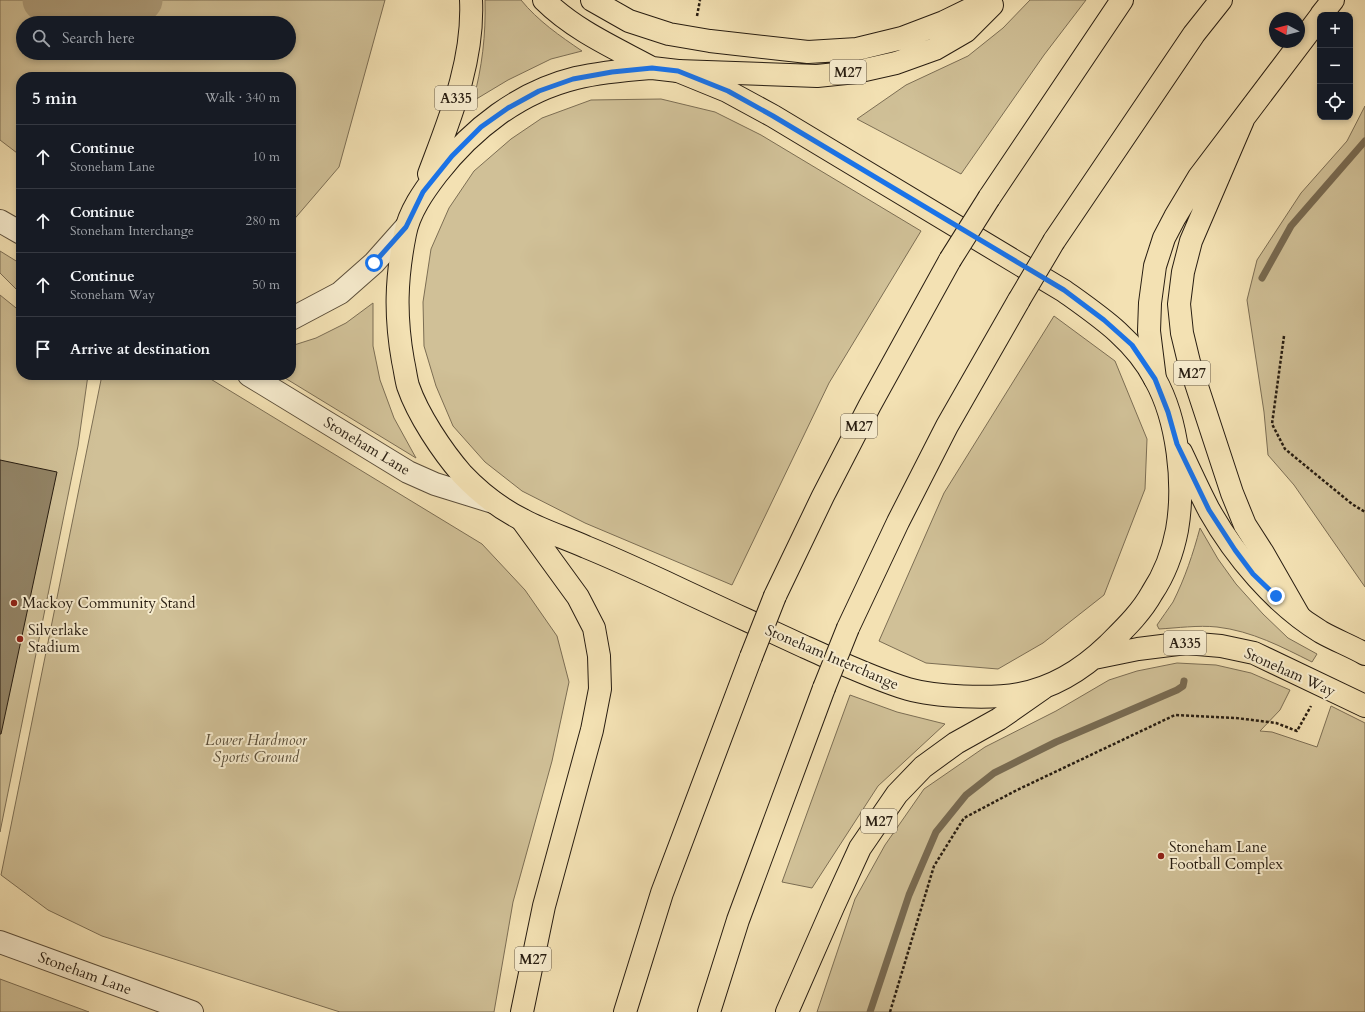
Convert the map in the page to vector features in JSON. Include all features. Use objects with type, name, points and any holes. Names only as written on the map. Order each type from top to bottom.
[{"type":"main road","name":"A335","points":[[423,192],[455,104],[467,59],[472,19],[471,0]]},
{"type":"main road","points":[[544,0],[553,10],[580,29],[652,68]]},
{"type":"main road","name":"M27","points":[[592,0],[629,21],[669,34],[710,41],[808,52],[857,49],[902,38],[944,22],[989,0]]},
{"type":"main road","name":"M27","points":[[678,71],[818,76],[856,72],[896,63],[935,49],[966,31],[997,0]]},
{"type":"main road","name":"M27","points":[[625,1012],[662,893],[751,657],[775,596],[823,496],[870,405],[950,260],[989,198],[1122,0]]},
{"type":"main road","points":[[709,1012],[738,920],[824,688],[848,628],[898,522],[947,426],[1054,241],[1194,34],[1221,0]]},
{"type":"main road","name":"M27","points":[[1324,12],[1333,0]]},
{"type":"main road","name":"M27","points":[[1155,379],[1149,331],[1150,303],[1155,266],[1164,238],[1199,177],[1317,21]]},
{"type":"main road","name":"Stoneham Interchange","points":[[652,68],[678,71],[728,91],[773,116],[1064,290],[1104,320],[1132,345],[1155,379],[1168,412],[1177,444],[1180,495],[1177,531],[1167,564],[1152,595],[1128,626],[1094,658],[1070,675],[1042,689],[1016,695],[950,695],[912,690],[862,673],[613,558],[522,520],[493,502],[463,474],[442,447],[422,415],[408,384],[397,317],[397,279],[406,227],[423,192],[452,156],[481,127],[508,108],[539,91],[573,79],[612,72],[652,68]]},
{"type":"main road","name":"M27","points":[[1243,120],[1191,242],[1183,272],[1179,304],[1182,333],[1189,362],[1232,493],[1245,525],[1299,616]]},
{"type":"main road","points":[[1177,444],[1209,510],[1235,550],[1253,574],[1299,616],[1321,632],[1365,654]]},
{"type":"main road","name":"M27","points":[[522,520],[578,597],[594,628],[599,656],[600,689],[592,730],[544,906],[522,1012]]},
{"type":"main road","name":"Stoneham Way","points":[[1094,658],[1186,643],[1221,646],[1254,654],[1365,706]]},
{"type":"main road","name":"M27","points":[[787,1012],[832,907],[860,848],[897,794],[923,767],[956,742],[999,719],[1042,689]]},
{"type":"street","points":[[0,221],[16,230]]},
{"type":"street","points":[[296,316],[340,293],[374,263],[406,227]]},
{"type":"street","name":"Stoneham Lane","points":[[257,380],[408,472],[435,484],[493,502]]},
{"type":"street","name":"Stoneham Lane","points":[[0,942],[192,1012]]},
{"type":"path","points":[[1284,336],[1272,424],[1285,449],[1352,504],[1365,512]]},
{"type":"path","points":[[890,1012],[934,866],[964,818],[1017,790],[1175,715],[1236,718],[1276,723],[1297,732],[1313,702]]},
{"type":"green space","points":[[0,0],[385,0],[339,167],[296,217],[296,72],[16,72],[16,152],[0,140]]},
{"type":"green space","points":[[485,0],[521,0],[542,21],[582,51],[551,59],[508,80],[473,101],[483,51]]},
{"type":"green space","points":[[1030,0],[1086,0],[1044,55],[961,174],[857,119],[906,85],[968,56],[1003,28]]},
{"type":"green space","points":[[661,99],[715,112],[761,135],[921,231],[829,383],[732,585],[585,523],[522,491],[485,462],[453,426],[436,386],[424,346],[423,302],[431,249],[449,208],[474,171],[511,139],[542,118],[591,100]]},
{"type":"green space","points":[[1365,106],[1365,587],[1294,485],[1268,455],[1264,412],[1247,300],[1257,260],[1301,193],[1347,141]]},
{"type":"green space","points":[[0,251],[16,261],[16,289],[0,273]]},
{"type":"green space","name":"Silverlake Stadium","points":[[0,295],[16,308],[16,380],[87,380],[78,446],[0,832]]},
{"type":"green space","points":[[373,303],[373,346],[380,380],[394,418],[416,458],[288,380],[296,380],[296,344],[316,338],[346,323]]},
{"type":"green space","points":[[1054,316],[1115,361],[1147,439],[1145,489],[1104,595],[1043,643],[998,669],[926,663],[879,641],[944,493]]},
{"type":"green space","name":"Lower Hardmoor Sports Ground","points":[[101,380],[212,380],[482,544],[525,590],[557,636],[569,682],[552,761],[513,902],[494,1012],[340,1012],[102,936],[48,910],[1,875]]},
{"type":"green space","points":[[1200,528],[1218,559],[1236,584],[1263,614],[1288,638],[1317,654],[1312,662],[1266,640],[1230,629],[1202,626],[1159,629],[1157,625],[1173,602],[1192,557]]},
{"type":"green space","name":"Stoneham Lane Football Complex","points":[[1177,663],[1216,665],[1251,673],[1290,690],[1280,710],[1260,731],[1272,732],[1317,747],[1331,706],[1365,723],[1365,1012],[817,1012],[855,899],[885,845],[924,789],[985,747],[1056,711],[1109,680],[1137,671]]},
{"type":"green space","points":[[850,695],[897,712],[945,724],[878,786],[812,888],[782,882]]},
{"type":"green space","points":[[0,979],[89,1012],[0,1012]]},
{"type":"building","name":"Mackoy Community Stand","points":[[0,460],[57,472],[1,734],[0,734]]},
{"type":"waterway","points":[[44,0],[120,5],[141,0]]},
{"type":"waterway","points":[[1262,278],[1291,226],[1365,141]]},
{"type":"waterway","points":[[870,1012],[909,895],[936,832],[966,795],[994,773],[1056,742],[1177,690],[1183,686],[1184,681]]},
{"type":"place","name":"Mackoy Community Stand","points":[[14,603]]},
{"type":"place","name":"Silverlake Stadium","points":[[20,639]]},
{"type":"place","name":"Stoneham Lane Football Complex","points":[[1161,856]]},
{"type":"route","points":[[374,263],[406,227],[423,192],[452,156],[481,127],[508,108],[539,91],[573,79],[612,72],[652,68],[678,71],[728,91],[773,116],[1064,290],[1104,320],[1132,345],[1155,379],[1168,412],[1177,444],[1209,510],[1235,550],[1253,574],[1276,596]]}]
